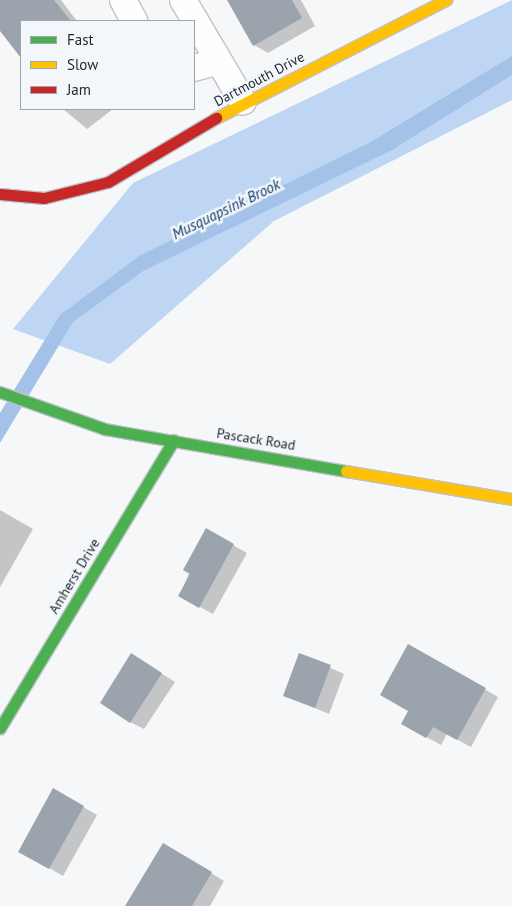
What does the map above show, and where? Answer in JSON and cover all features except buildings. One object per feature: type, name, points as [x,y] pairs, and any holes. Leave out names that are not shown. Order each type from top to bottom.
[{"type":"street","points":[[123,0],[133,20]]},
{"type":"street","points":[[182,0],[194,20]]},
{"type":"street","name":"Dartmouth Drive","points":[[0,194],[44,198],[108,182],[244,102],[446,0]]},
{"type":"street","points":[[195,21],[244,102]]},
{"type":"street","name":"Pascack Road","points":[[0,392],[105,429],[512,499]]},
{"type":"street","name":"Amherst Drive","points":[[0,728],[174,440]]},
{"type":"shaded area","points":[[512,0],[512,100],[274,221],[110,364],[13,329],[133,183]]},
{"type":"shaded area","points":[[512,56],[512,75],[392,150],[143,271],[73,322],[0,443],[0,413],[60,315],[139,256],[369,143]]},
{"type":"traffic: fast","points":[[0,392],[105,429],[346,471]]},
{"type":"traffic: fast","points":[[0,728],[174,440]]},
{"type":"traffic: slow","points":[[216,118],[446,0]]},
{"type":"traffic: slow","points":[[346,471],[512,499]]},
{"type":"traffic: jam","points":[[0,194],[44,198],[108,182],[216,118]]},
{"type":"water label","name":"Musquapsink Brook","points":[[226,209]]}]
